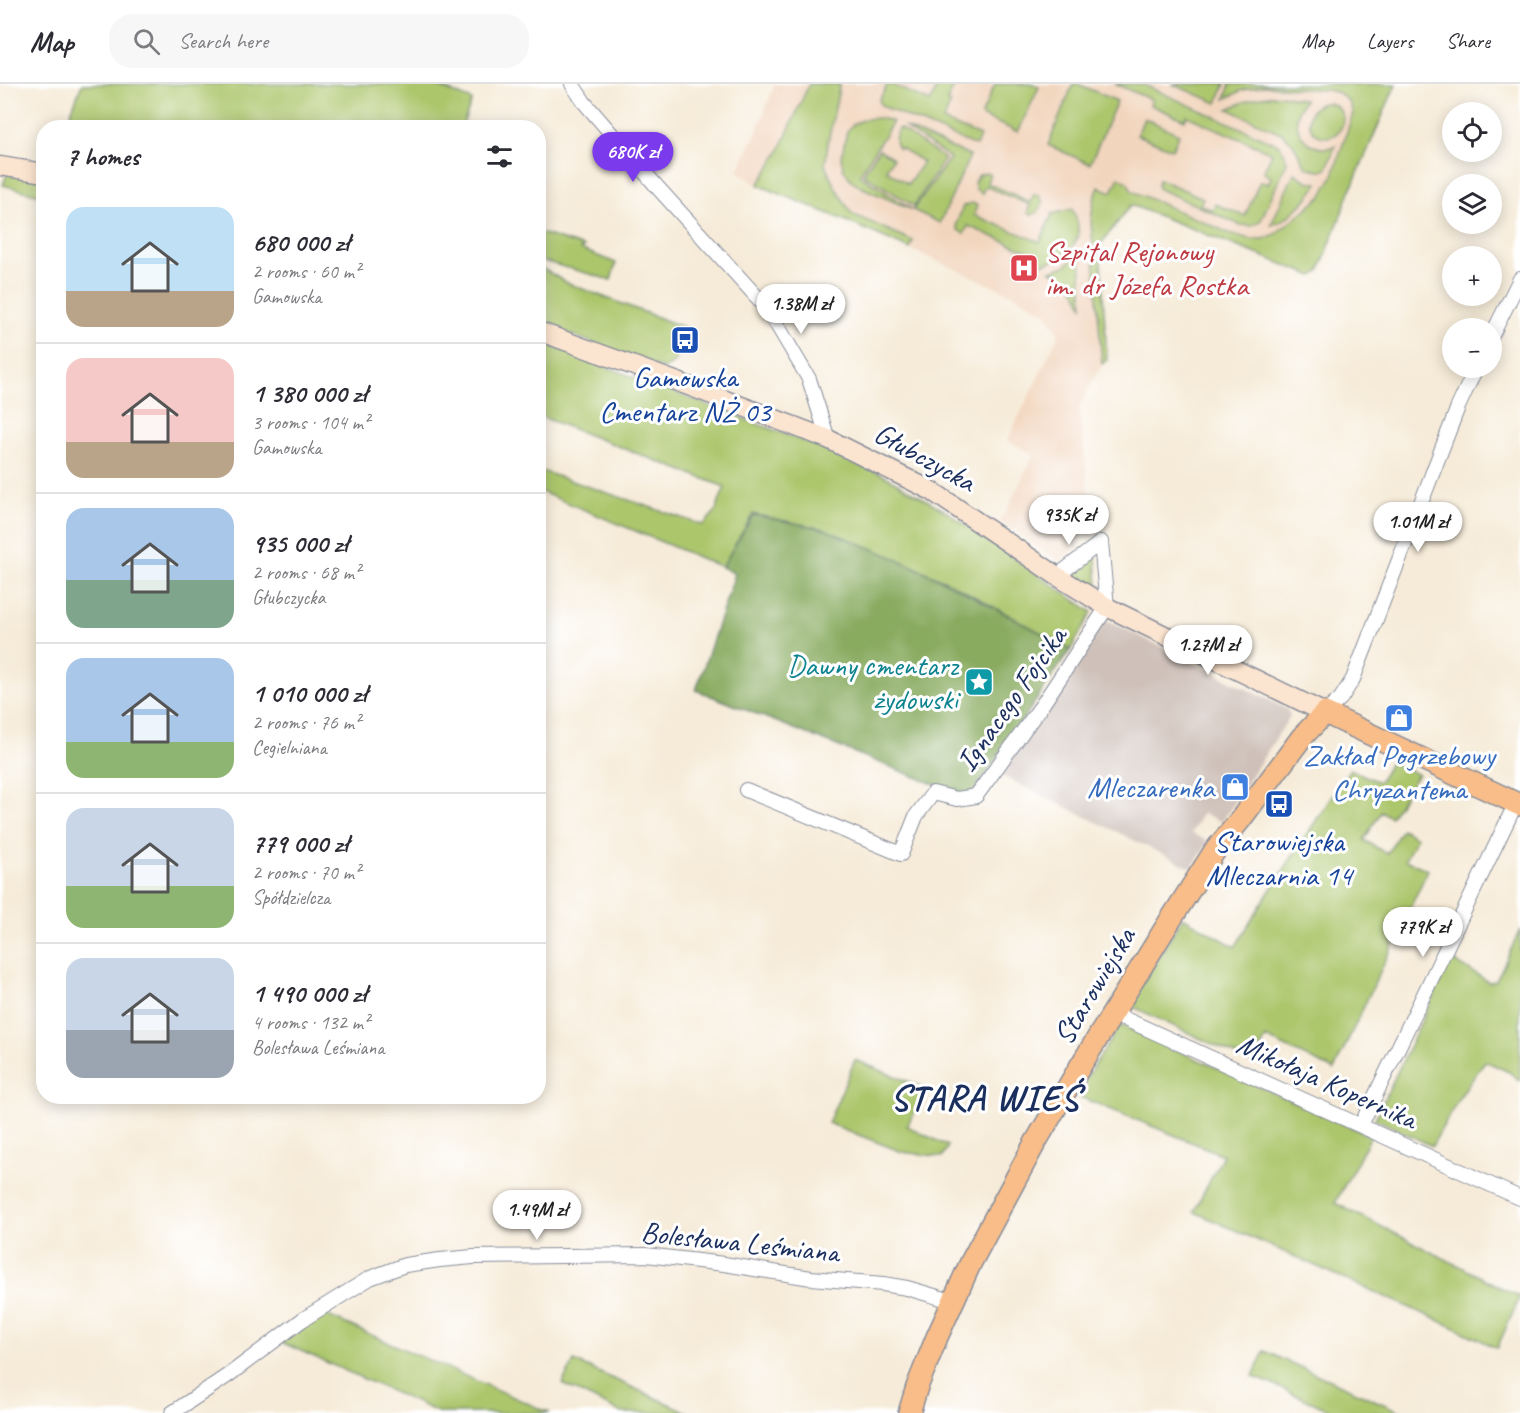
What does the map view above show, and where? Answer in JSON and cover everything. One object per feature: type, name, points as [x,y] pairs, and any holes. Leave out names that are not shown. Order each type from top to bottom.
[{"type":"main road","points":[[0,166],[36,172]]},
{"type":"main road","name":"Głubczycka","points":[[546,334],[828,439],[932,490],[1057,576],[1107,607],[1518,804]]},
{"type":"main road","name":"Starowiejska","points":[[909,1413],[945,1318],[981,1243],[1040,1134],[1112,1013],[1214,852],[1302,737],[1325,713]]},
{"type":"street","points":[[572,84],[584,102],[659,189],[767,308],[809,379],[828,439]]},
{"type":"street","points":[[1500,318],[1520,279]]},
{"type":"street","points":[[1325,713],[1341,698],[1353,679],[1458,407],[1471,378]]},
{"type":"street","points":[[1057,576],[1101,542],[1107,607]]},
{"type":"street","name":"Ignacego Fojcika","points":[[746,790],[901,854],[916,816],[933,793],[957,799],[976,796],[1042,705],[1107,607]]},
{"type":"street","points":[[1361,1125],[1518,804]]},
{"type":"street","name":"Mikołaja Kopernika","points":[[1112,1013],[1520,1198]]},
{"type":"street","name":"Bolesława Leśmiana","points":[[172,1413],[230,1374],[302,1320],[370,1278],[405,1265],[472,1257],[646,1255],[724,1264],[811,1278],[883,1284],[907,1288],[948,1300]]},
{"type":"shaded area","name":"Szpital Rejonowy im. dr Józefa Rostka","points":[[775,84],[1396,84],[1351,189],[1319,272],[1313,276],[1280,264],[1127,196],[1094,237],[1102,364],[1079,407],[1090,526],[1061,562],[999,521],[1007,510],[1034,454],[1007,441],[1059,334],[1047,313],[1014,295],[910,249],[913,241],[852,214],[754,183],[738,171],[755,136]]},
{"type":"shaded area","points":[[1105,619],[1287,709],[1290,716],[1222,822],[1203,813],[1191,833],[1209,842],[1191,868],[998,774]]},
{"type":"green space","points":[[82,84],[432,84],[472,100],[465,120],[68,120]]},
{"type":"green space","points":[[809,84],[840,84],[825,165],[835,187],[852,214],[913,241],[910,249],[758,185],[778,154]]},
{"type":"green space","points":[[888,84],[930,102],[936,89],[929,84],[955,84],[947,101],[951,103],[943,121],[980,136],[976,146],[880,104],[879,100]]},
{"type":"green space","points":[[995,84],[1033,84],[1039,87],[1018,132],[981,116]]},
{"type":"green space","points":[[1073,84],[1078,84],[1117,101],[1090,164],[1048,145]]},
{"type":"green space","points":[[1115,84],[1142,84],[1279,145],[1287,162],[1261,220],[1252,226],[1240,225],[1159,189],[1157,186],[1159,179],[1203,198],[1200,205],[1213,210],[1215,204],[1245,216],[1260,181],[1268,184],[1271,177],[1263,173],[1272,153],[1187,116],[1185,120],[1150,105],[1152,100]]},
{"type":"green space","points":[[1172,84],[1225,84],[1217,103]]},
{"type":"green space","points":[[1230,84],[1396,84],[1351,189],[1319,272],[1313,276],[1131,205],[1100,245],[1107,360],[1102,364],[1091,221],[1094,199],[1099,187],[1112,192],[1119,177],[1128,183],[1132,191],[1229,233],[1250,239],[1264,239],[1275,234],[1321,197],[1333,175],[1353,113],[1349,102],[1339,93],[1327,90],[1265,86],[1243,90],[1225,99]]},
{"type":"green space","points":[[1282,95],[1305,100],[1297,119],[1298,129],[1305,140],[1322,148],[1335,146],[1327,168],[1318,171],[1306,167],[1293,144],[1283,134],[1228,109],[1254,99]]},
{"type":"green space","points":[[1326,103],[1338,108],[1343,120],[1338,132],[1326,137],[1314,132],[1309,120],[1314,108]]},
{"type":"green space","points":[[881,118],[893,122],[859,175],[913,210],[863,188],[851,180],[844,170],[841,159],[847,131],[853,124],[865,119]]},
{"type":"green space","points":[[1144,118],[1179,134],[1172,149],[1137,135]]},
{"type":"green space","points":[[904,127],[970,156],[940,223],[913,210],[950,158]]},
{"type":"green space","points":[[899,128],[945,159],[914,206],[863,174],[879,149],[893,158],[886,170],[908,184],[923,162],[897,147],[895,139]]},
{"type":"green space","points":[[1294,173],[1307,181],[1318,183],[1304,202],[1291,214],[1271,225]]},
{"type":"green space","points":[[7,174],[36,178],[36,194],[3,185]]},
{"type":"green space","points":[[990,174],[987,183],[1030,202],[1034,194],[1039,195],[1043,203],[1038,212],[1032,215],[1027,213],[1030,205],[985,186],[982,194],[976,189],[974,182],[979,175]]},
{"type":"green space","points":[[972,203],[977,205],[974,215],[1040,242],[1052,214],[1072,209],[1078,225],[1078,233],[1073,246],[1062,256],[1042,264],[1030,263],[1034,254],[968,226],[964,234],[958,230],[956,225],[963,206]]},
{"type":"green space","points":[[546,235],[584,247],[580,249],[616,263],[611,280],[546,262]]},
{"type":"green space","points":[[1080,252],[1083,307],[1072,285],[1051,271],[1065,266]]},
{"type":"green space","points":[[546,271],[567,283],[686,328],[675,362],[664,369],[546,326]]},
{"type":"green space","points":[[546,344],[848,458],[887,477],[947,512],[1092,612],[1071,649],[948,582],[890,556],[824,529],[753,514],[722,567],[546,494],[546,472],[703,525],[715,512],[725,487],[546,419]]},
{"type":"green space","points":[[753,515],[824,529],[890,556],[948,583],[1071,649],[973,793],[961,794],[946,789],[696,690],[735,574],[722,567]]},
{"type":"green space","points":[[1094,556],[1098,588],[1094,591],[1073,578],[1072,573],[1079,570]]},
{"type":"green space","points":[[1391,762],[1418,774],[1391,817],[1381,812],[1364,840],[1387,854],[1402,829],[1417,837],[1405,860],[1428,870],[1334,1070],[1266,1038],[1252,1063],[1129,1005],[1183,917],[1235,947],[1350,769],[1379,782]]},
{"type":"green space","points":[[1520,930],[1520,1081],[1509,1072],[1485,1061],[1459,1098],[1432,1146],[1375,1119],[1451,959],[1489,982],[1496,981]]},
{"type":"green space","points":[[1120,1025],[1371,1136],[1335,1203],[1520,1297],[1497,1348],[1194,1212],[1223,1155],[1075,1095]]},
{"type":"green space","points":[[855,1060],[927,1089],[907,1126],[948,1146],[942,1157],[902,1152],[828,1123]]},
{"type":"green space","points":[[321,1313],[550,1413],[440,1413],[281,1342]]},
{"type":"green space","points":[[1264,1351],[1403,1413],[1336,1413],[1253,1376]]},
{"type":"green space","points":[[574,1361],[689,1413],[622,1413],[562,1384]]},
{"type":"place","name":"Szpital Rejonowy im. dr Józefa Rostka","points":[[1024,268]]},
{"type":"place","name":"Gamowska Cmentarz NŻ 03","points":[[685,340]]},
{"type":"place","name":"Dawny cmentarz żydowski","points":[[979,682]]},
{"type":"place","name":"Zakład Pogrzebowy Chryzantema","points":[[1399,718]]},
{"type":"place","name":"Mleczarenka","points":[[1235,787]]},
{"type":"place","name":"Starowiejska Mleczarnia 14","points":[[1279,804]]},
{"type":"district","name":"STARA WIEŚ","points":[[985,1097]]}]
